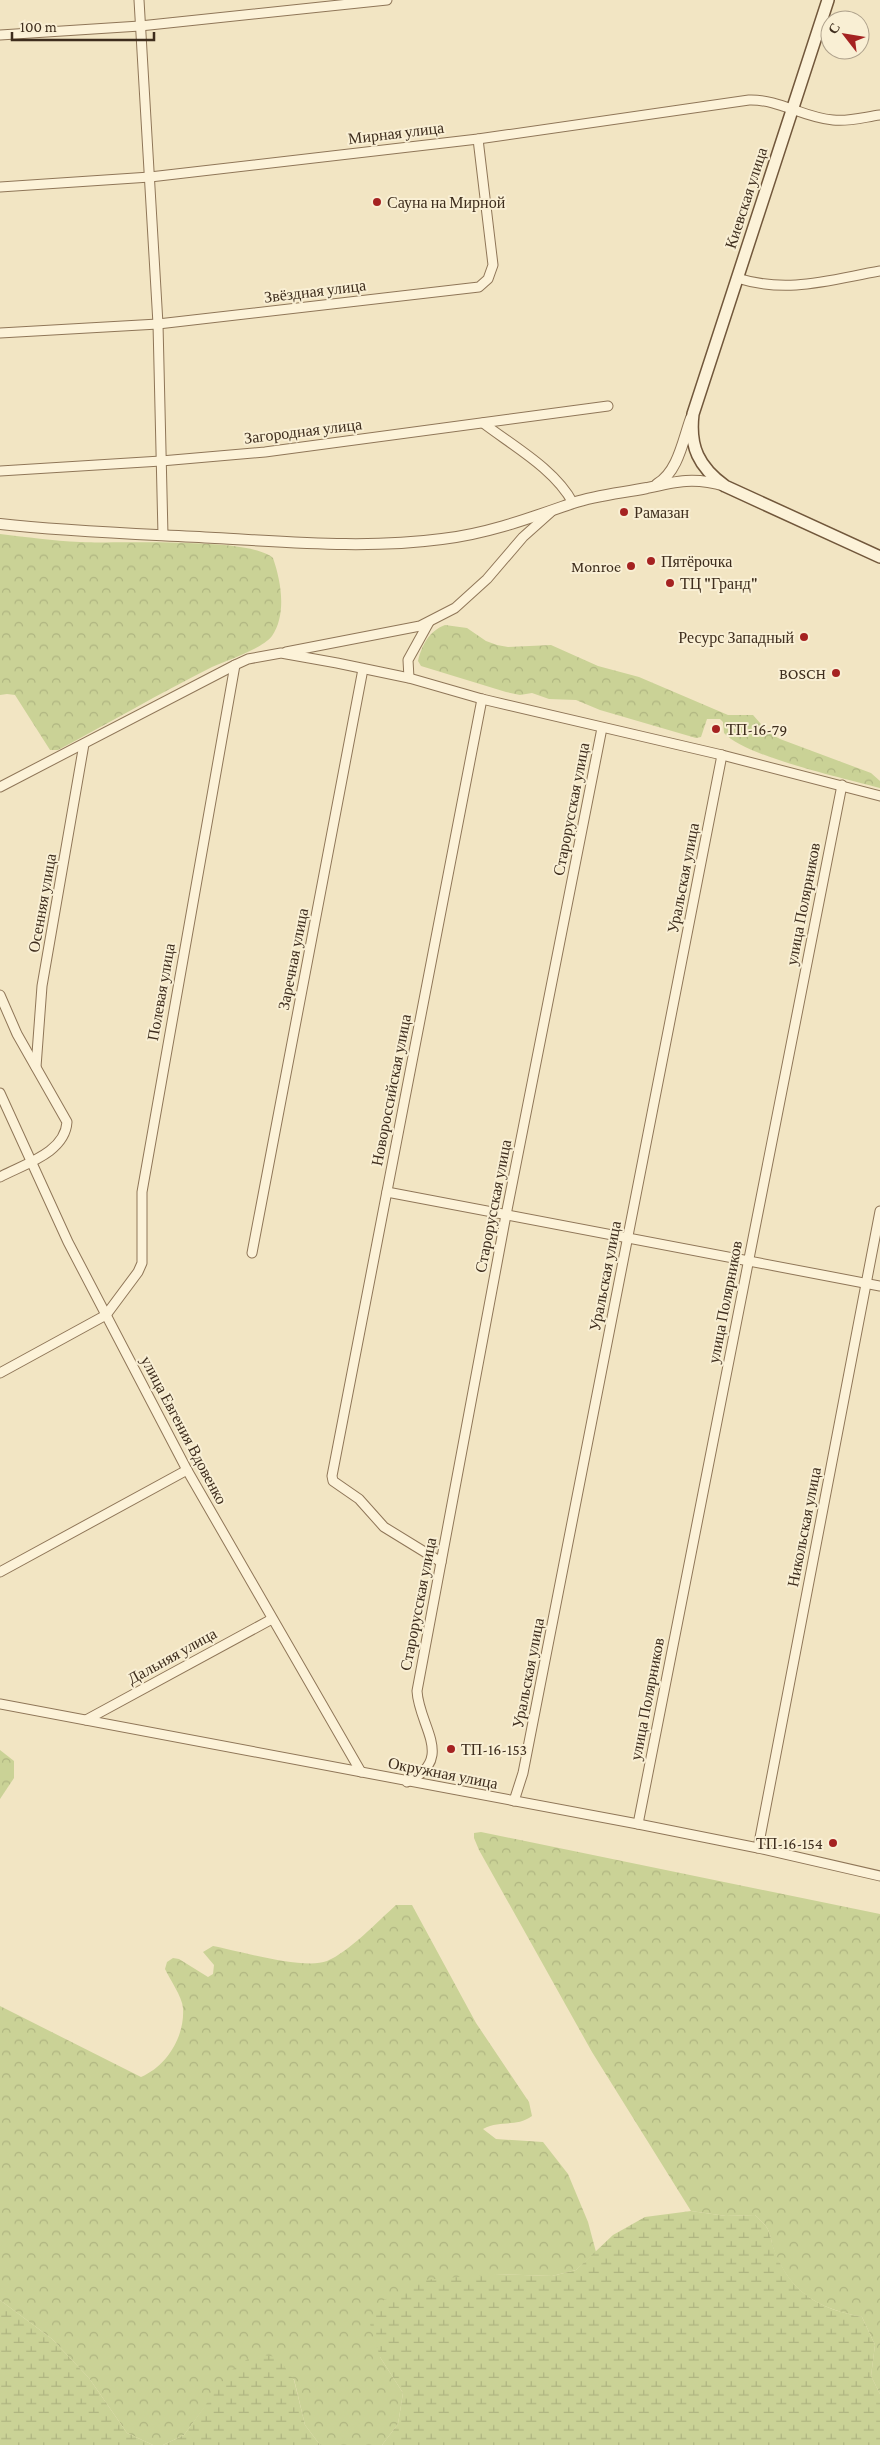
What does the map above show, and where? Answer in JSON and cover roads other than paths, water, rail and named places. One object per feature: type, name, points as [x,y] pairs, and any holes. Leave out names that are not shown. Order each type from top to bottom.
[{"type":"main road","name":"Киевская улица","points":[[828,0],[694,410],[692,435],[698,458],[712,477],[725,486],[880,558]]},
{"type":"street","points":[[139,0],[158,324],[163,535]]},
{"type":"street","points":[[0,35],[140,26],[387,0]]},
{"type":"street","name":"Мирная улица","points":[[0,187],[150,177],[478,139],[749,100],[772,102],[834,120],[880,115]]},
{"type":"street","name":"Звёздная улица","points":[[0,333],[158,324],[479,287],[488,279],[493,266],[478,139]]},
{"type":"street","points":[[737,278],[752,283],[792,287],[880,271]]},
{"type":"street","name":"Загородная улица","points":[[0,471],[162,461],[292,448],[608,406]]},
{"type":"street","points":[[652,486],[667,477],[672,469],[694,410]]},
{"type":"street","points":[[483,423],[550,475],[567,492],[573,503]]},
{"type":"street","points":[[0,524],[80,533],[353,544],[401,543],[442,539],[489,531],[551,512],[573,503],[652,486],[690,480],[704,480],[725,486]]},
{"type":"street","points":[[0,787],[235,664],[256,657],[355,640],[429,622],[455,608],[487,579],[523,537],[551,512]]},
{"type":"street","points":[[409,678],[408,660],[413,647],[429,622]]},
{"type":"street","points":[[281,653],[409,678],[482,699],[722,755],[880,796]]},
{"type":"street","name":"Полевая улица","points":[[106,1315],[138,1272],[142,1263],[142,1192],[235,664]]},
{"type":"street","name":"Заречная улица","points":[[252,1253],[364,669]]},
{"type":"street","name":"Новороссийская улица","points":[[441,1562],[384,1527],[359,1499],[333,1481],[332,1476],[482,699]]},
{"type":"street","name":"Старорусская улица","points":[[407,1782],[419,1777],[427,1769],[433,1751],[427,1726],[418,1703],[417,1691],[506,1216],[602,728]]},
{"type":"street","name":"Осенняя улица","points":[[36,1067],[42,986],[84,744]]},
{"type":"street","name":"Уральская улица","points":[[514,1801],[523,1773],[722,755]]},
{"type":"street","name":"улица Полярников","points":[[638,1824],[842,785]]},
{"type":"street","points":[[0,995],[36,1067],[67,1122],[67,1131],[57,1147],[0,1177]]},
{"type":"street","name":"улица Евгения Вдовенко","points":[[0,1093],[68,1242],[187,1470],[362,1772]]},
{"type":"street","points":[[386,1192],[880,1286]]},
{"type":"street","name":"Никольская улица","points":[[758,1848],[880,1211]]},
{"type":"street","points":[[0,1373],[106,1315]]},
{"type":"street","points":[[0,1572],[187,1470]]},
{"type":"street","name":"Дальняя улица","points":[[86,1720],[272,1619]]},
{"type":"street","name":"Окружная улица","points":[[0,1704],[638,1824],[758,1848],[880,1876]]},
{"type":"place","name":"Сауна на Мирной","points":[[377,202]]},
{"type":"place","name":"Рамазан","points":[[624,512]]},
{"type":"place","name":"Пятёрочка","points":[[651,561]]},
{"type":"place","name":"Monroe","points":[[631,566]]},
{"type":"place","name":"ТЦ \"Гранд\"","points":[[670,583]]},
{"type":"place","name":"Ресурс Западный","points":[[804,637]]},
{"type":"place","name":"BOSCH","points":[[836,673]]},
{"type":"place","name":"ТП-16-79","points":[[716,729]]},
{"type":"place","name":"ТП-16-153","points":[[451,1749]]},
{"type":"place","name":"ТП-16-154","points":[[833,1843]]}]
